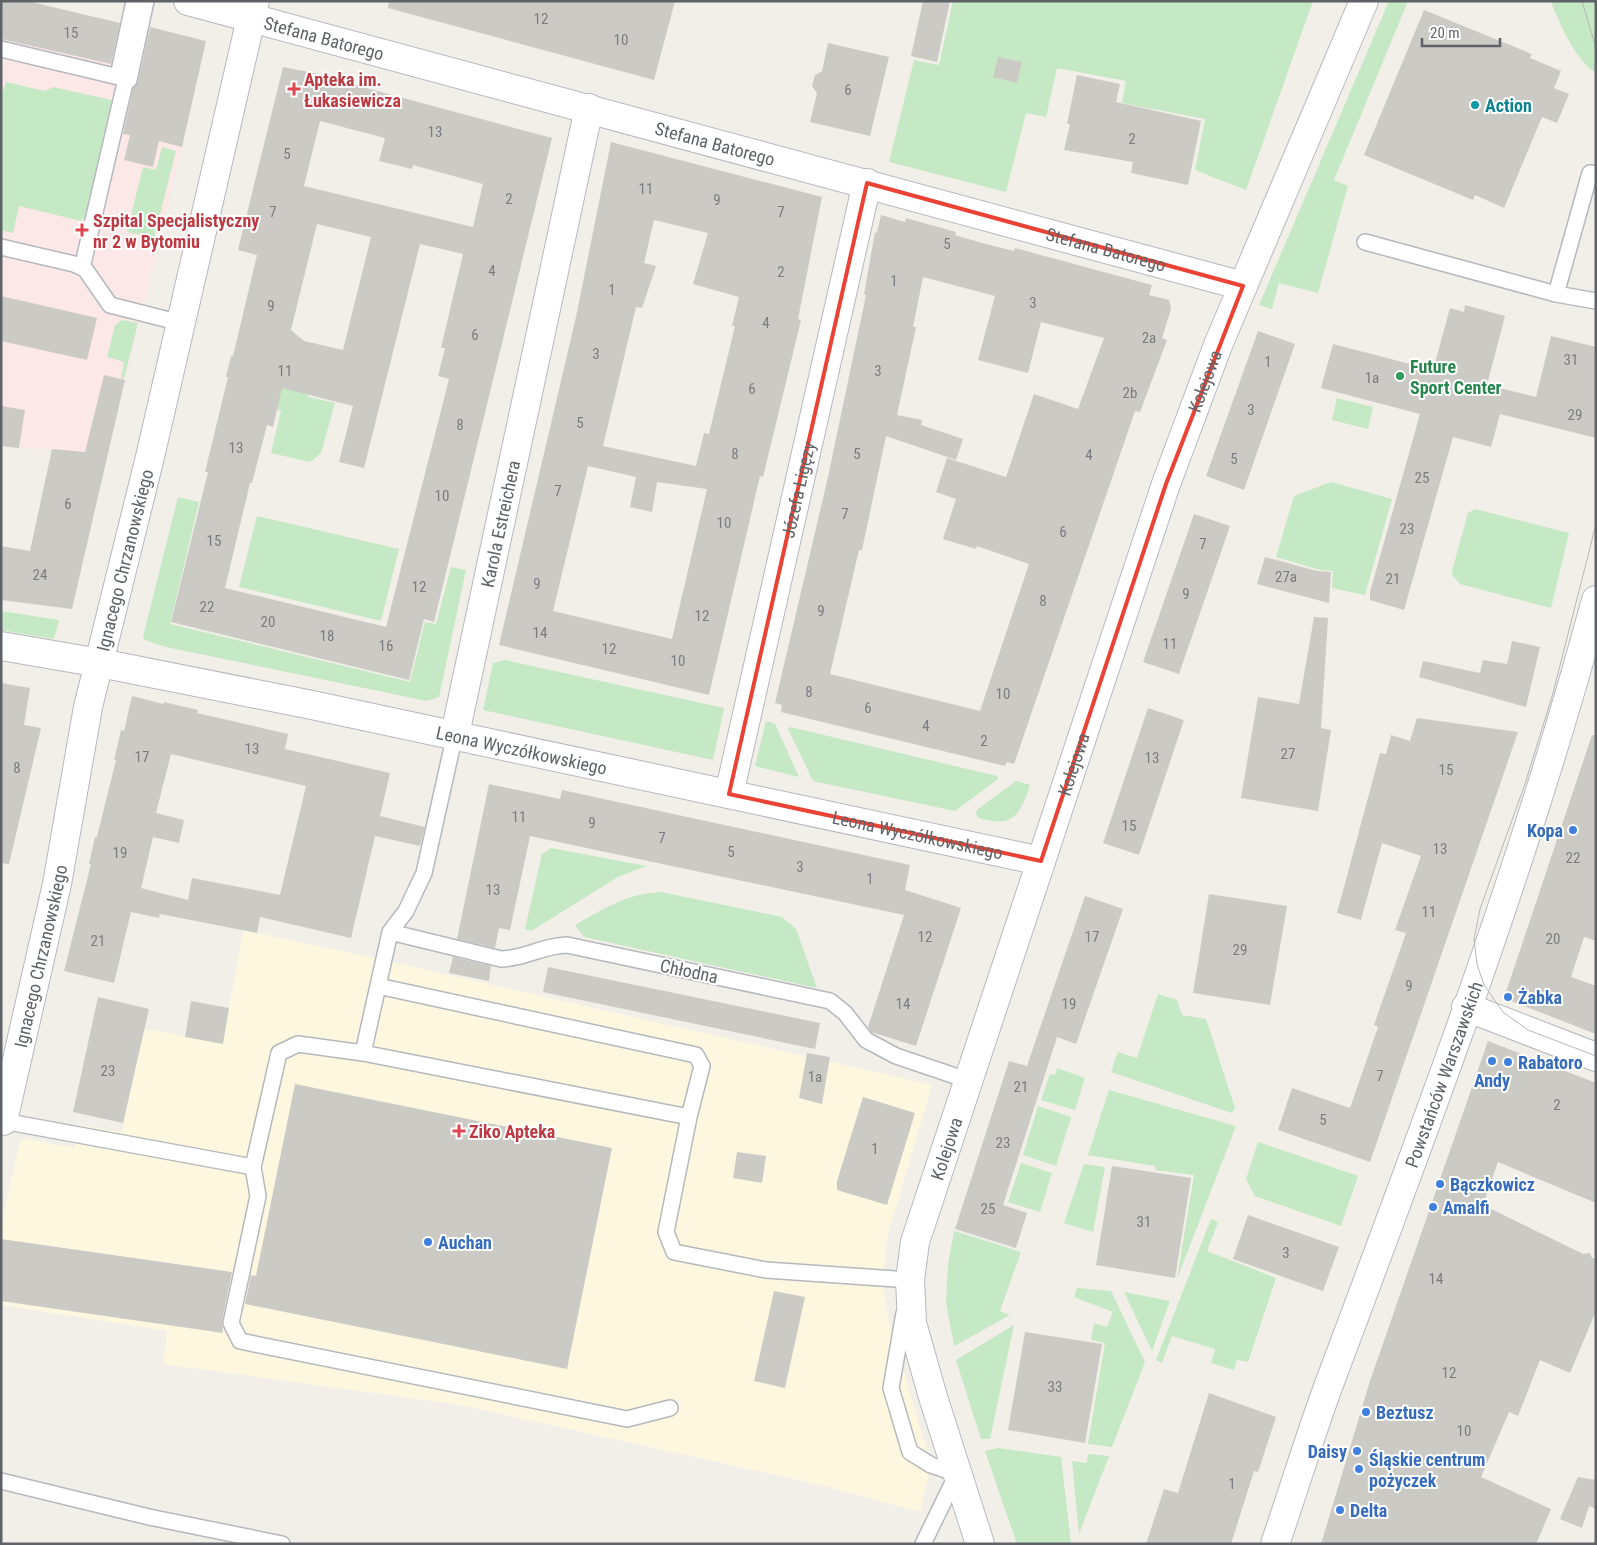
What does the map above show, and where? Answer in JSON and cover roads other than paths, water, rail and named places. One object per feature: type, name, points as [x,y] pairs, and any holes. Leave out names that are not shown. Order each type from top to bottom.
[{"type":"street","name":"Stefana Batorego","points":[[188,1],[254,9],[589,108],[1243,286]]},
{"type":"street","name":"Kolejowa","points":[[980,1544],[917,1347],[910,1302],[910,1280],[920,1222],[1166,484],[1243,286],[1364,1]]},
{"type":"street","name":"Ignacego Chrzanowskiego","points":[[2,1121],[5,1089],[57,884],[88,707],[182,323],[254,9]]},
{"type":"street","name":"Karola Estreichera","points":[[454,734],[589,108]]},
{"type":"street","name":"Józefa Ligęzy","points":[[728,794],[867,183]]},
{"type":"street","name":"Powstańców Warszawskich","points":[[1275,1544],[1325,1396],[1413,1161],[1551,758],[1596,600]]},
{"type":"street","name":"Leona Wyczółkowskiego","points":[[1,646],[100,663],[454,734],[1041,861]]},
{"type":"street","points":[[1466,1007],[1596,1057]]},
{"type":"lane","points":[[82,268],[121,80],[134,1]]},
{"type":"lane","points":[[1,49],[121,80],[129,80],[146,1]]},
{"type":"lane","points":[[1556,294],[1590,173],[1596,174]]},
{"type":"lane","points":[[1365,242],[1556,294],[1596,301]]},
{"type":"lane","points":[[1,247],[82,268],[86,270],[110,305],[182,323]]},
{"type":"lane","name":"Karola Estreichera","points":[[390,932],[406,911],[424,873],[454,734]]},
{"type":"lane","points":[[363,1053],[390,932]]},
{"type":"lane","name":"Chłodna","points":[[390,932],[501,958],[519,958],[548,945],[567,945],[830,1001],[845,1013],[866,1040],[896,1056],[967,1080]]},
{"type":"lane","points":[[378,986],[696,1054],[702,1066],[689,1118],[666,1232],[674,1252],[766,1270],[910,1280],[890,1388],[910,1452],[931,1465],[957,1474],[923,1544]]},
{"type":"lane","points":[[670,1408],[627,1419],[240,1341],[231,1323],[258,1196],[253,1167],[279,1053],[298,1044],[363,1053],[689,1118]]},
{"type":"lane","points":[[2,1121],[253,1167]]},
{"type":"lane","points":[[1,1481],[149,1517],[282,1544]]},
{"type":"tram line","points":[[1582,1],[1596,48]]},
{"type":"tram line","points":[[1594,1],[1596,7]]},
{"type":"tram line","points":[[1596,524],[1553,693],[1525,784],[1480,909],[1474,939],[1477,964],[1484,985],[1503,1012],[1528,1030],[1596,1056]]},
{"type":"place","name":"Apteka im. Łukasiewicza","points":[[294,89]]},
{"type":"place","name":"Action","points":[[1475,105]]},
{"type":"place","name":"Szpital Specjalistyczny nr 2 w Bytomiu","points":[[82,230]]},
{"type":"place","name":"Future Sport Center","points":[[1400,376]]},
{"type":"place","name":"Kopa","points":[[1573,830]]},
{"type":"place","name":"Żabka","points":[[1508,997]]},
{"type":"place","name":"Andy","points":[[1492,1061]]},
{"type":"place","name":"Rabatoro","points":[[1508,1062]]},
{"type":"place","name":"Ziko Apteka","points":[[459,1131]]},
{"type":"place","name":"Bączkowicz","points":[[1440,1184]]},
{"type":"place","name":"Amalfi","points":[[1433,1207]]},
{"type":"place","name":"Auchan","points":[[428,1242]]},
{"type":"place","name":"Beztusz","points":[[1366,1412]]},
{"type":"place","name":"Daisy","points":[[1357,1451]]},
{"type":"place","name":"Śląskie centrum pożyczek","points":[[1359,1469]]},
{"type":"place","name":"Delta","points":[[1340,1510]]}]
